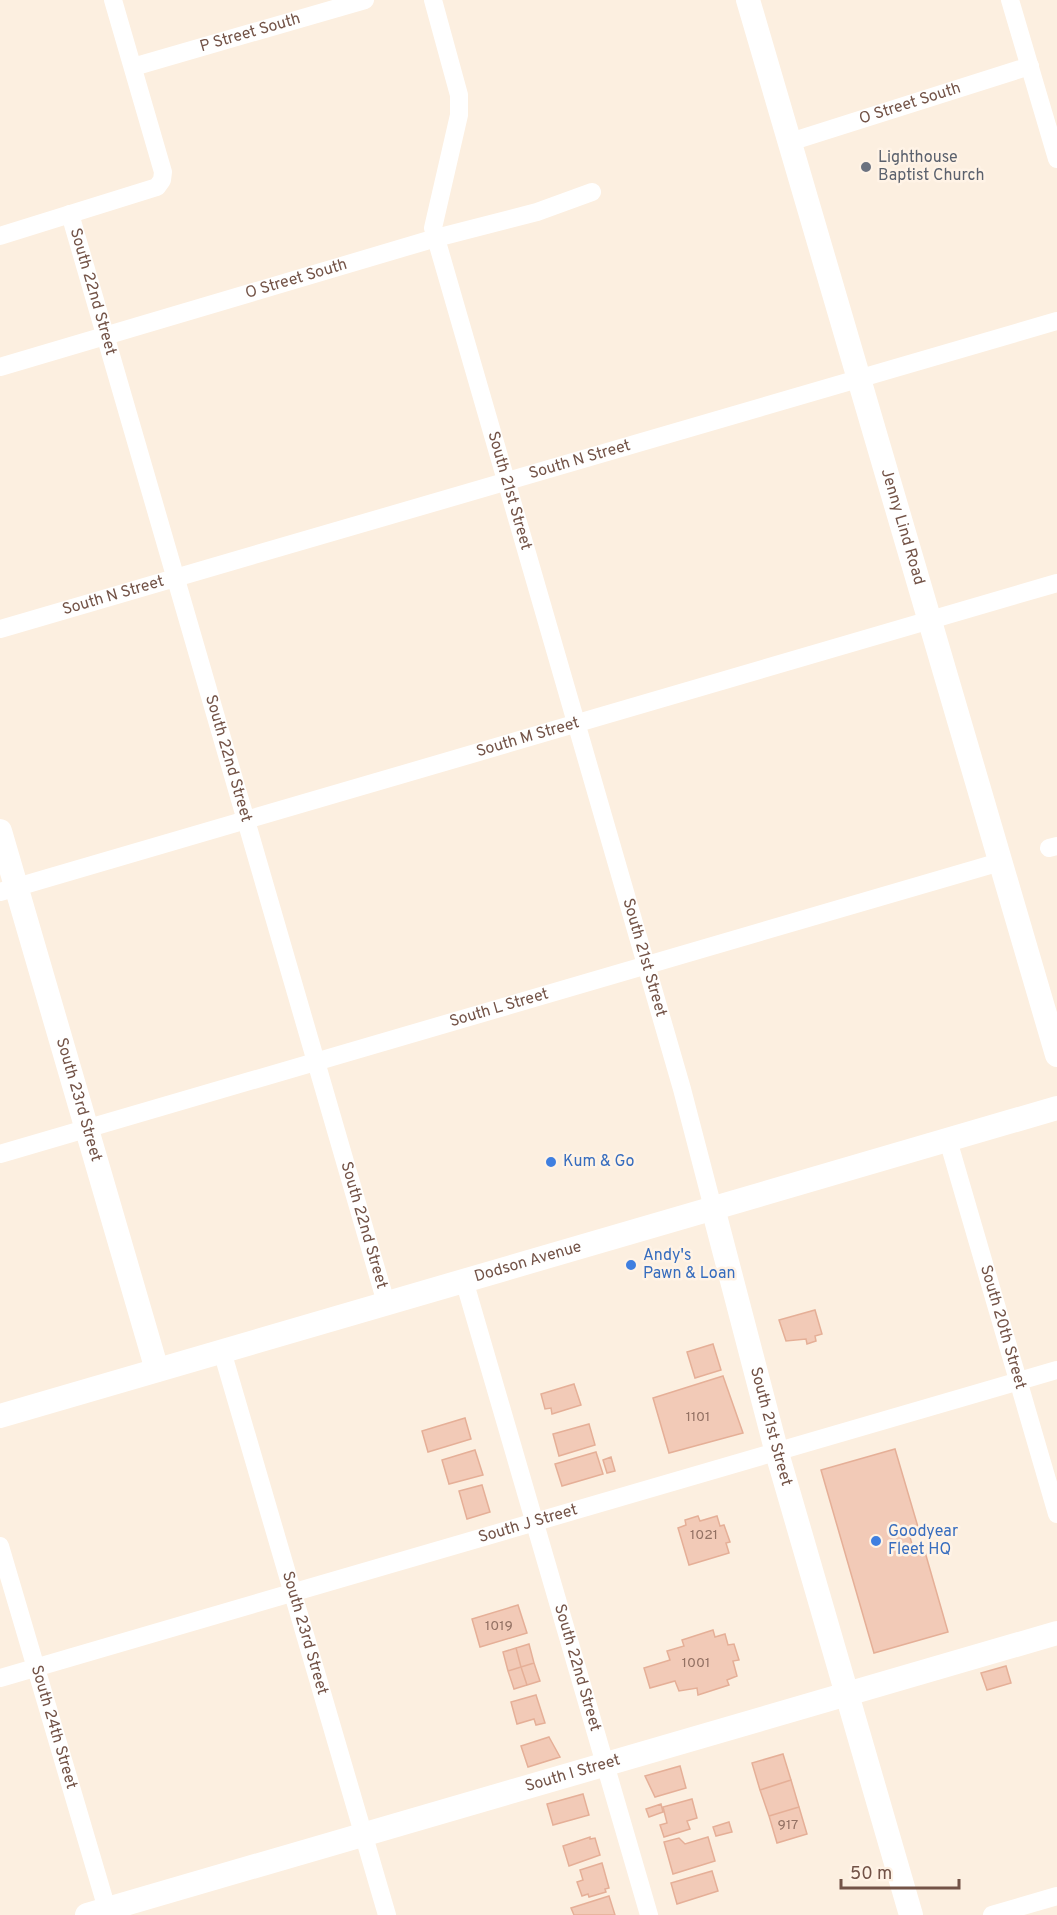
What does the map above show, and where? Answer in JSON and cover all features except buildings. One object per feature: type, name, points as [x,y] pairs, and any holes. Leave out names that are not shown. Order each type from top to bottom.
[{"type":"street","points":[[0,236],[157,187],[162,180],[163,172],[113,0]]},
{"type":"street","name":"P Street South","points":[[133,68],[365,0]]},
{"type":"street","name":"South 21st Street","points":[[433,0],[451,60],[459,105],[433,228],[682,1089],[777,1452],[911,1915]]},
{"type":"street","name":"Jenny Lind Road","points":[[748,0],[1057,1055]]},
{"type":"street","points":[[1010,0],[1057,159]]},
{"type":"street","name":"O Street South","points":[[790,142],[1030,66]]},
{"type":"street","name":"O Street South","points":[[0,367],[436,238],[537,212],[591,192]]},
{"type":"street","name":"South 22nd Street","points":[[70,214],[386,1303]]},
{"type":"street","name":"South N Street","points":[[0,629],[1057,321]]},
{"type":"street","name":"South M Street","points":[[8,890],[1057,584]]},
{"type":"street","name":"South 23rd Street","points":[[0,831],[8,890],[87,1130],[157,1370]]},
{"type":"street","name":"South L Street","points":[[0,1154],[1000,862]]},
{"type":"street","name":"Dodson Avenue","points":[[0,1416],[1057,1108]]},
{"type":"street","name":"South 20th Street","points":[[948,1140],[1057,1514]]},
{"type":"street","name":"South 22nd Street","points":[[464,1280],[649,1915]]},
{"type":"street","name":"South 23rd Street","points":[[222,1351],[387,1915]]},
{"type":"street","name":"South J Street","points":[[0,1678],[1057,1370]]},
{"type":"street","name":"South 24th Street","points":[[0,1546],[36,1668],[97,1912]]},
{"type":"street","name":"South I Street","points":[[97,1912],[1057,1633]]},
{"type":"street","points":[[992,1915],[1057,1896]]},
{"type":"place","name":"Lighthouse Baptist Church","points":[[866,167]]},
{"type":"place","name":"Kum & Go","points":[[551,1162]]},
{"type":"place","name":"Andy's Pawn & Loan","points":[[631,1265]]},
{"type":"place","name":"Goodyear Fleet HQ","points":[[876,1541]]}]
